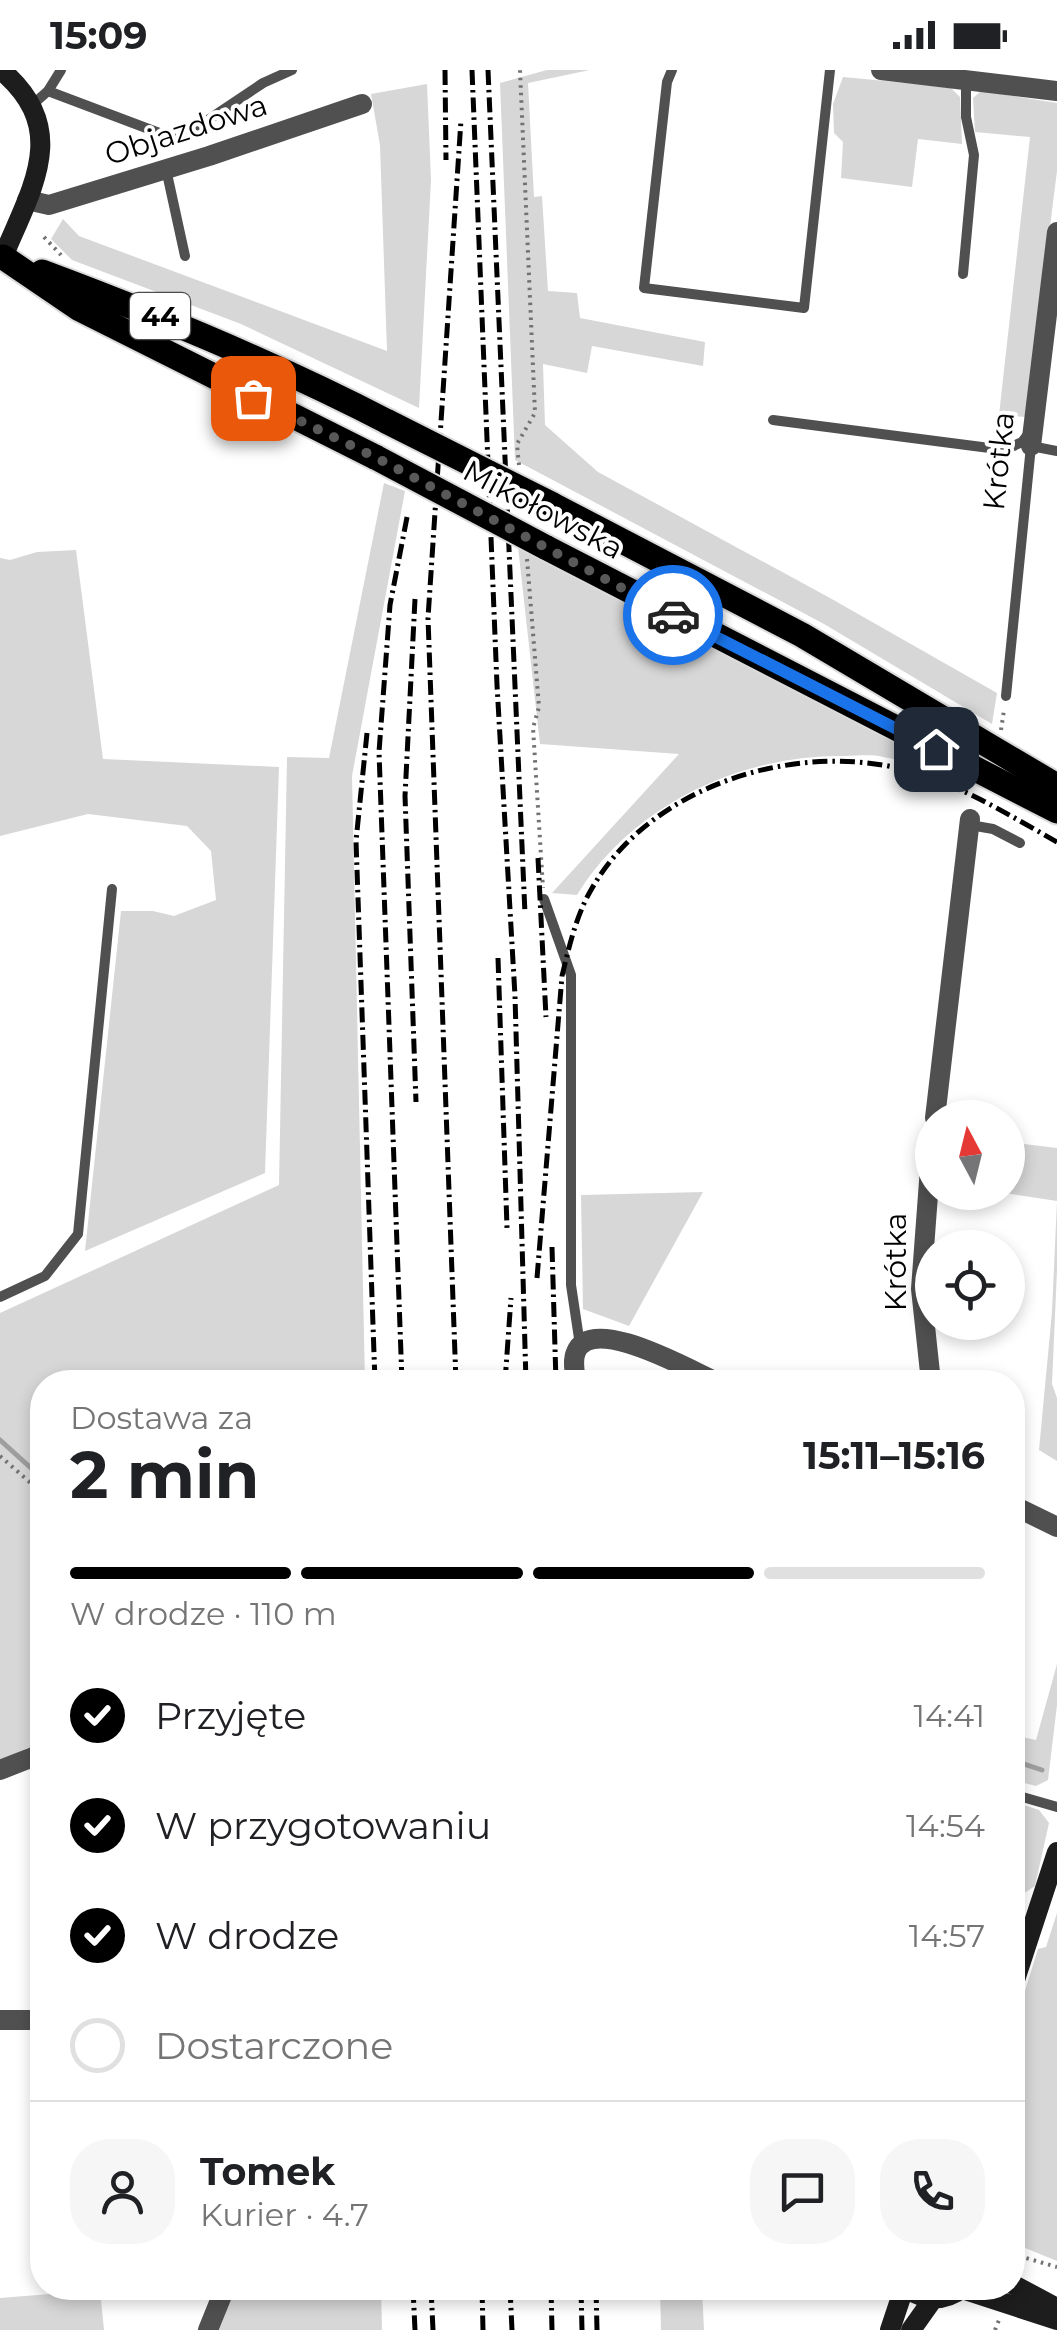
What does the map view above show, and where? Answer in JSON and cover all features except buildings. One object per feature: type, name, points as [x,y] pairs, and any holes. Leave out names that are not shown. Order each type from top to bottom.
[{"type":"main road","name":"Mikołowska","points":[[1,259],[169,319],[313,383],[802,635],[1057,786]]},
{"type":"main road","name":"Mikołowska","points":[[1,259],[78,308],[377,458],[1057,812]]},
{"type":"street","points":[[1,70],[26,93],[40,98],[41,134],[38,161],[26,200],[1,259]]},
{"type":"street","points":[[881,70],[1057,91]]},
{"type":"street","name":"Objazdowa","points":[[26,200],[48,204],[362,104]]},
{"type":"street","name":"Krótka","points":[[1031,437],[1057,232]]},
{"type":"street","points":[[937,1100],[969,822]]},
{"type":"street","name":"Krótka","points":[[927,1210],[921,1289],[930,1370]]},
{"type":"street","points":[[575,1370],[580,1345],[592,1337],[612,1338],[688,1370]]},
{"type":"street","points":[[1025,1511],[1057,1527]]},
{"type":"street","points":[[0,1770],[30,1758]]},
{"type":"street","points":[[1025,1949],[1057,1852]]},
{"type":"street","points":[[0,2020],[30,2020]]},
{"type":"street","points":[[1025,2291],[1057,2308]]},
{"type":"street","points":[[208,2330],[220,2300]]},
{"type":"street","points":[[890,2330],[901,2300]]},
{"type":"street","points":[[911,2330],[932,2300]]},
{"type":"street","points":[[998,2300],[1057,2320]]},
{"type":"lane","points":[[60,70],[40,98],[178,140]]},
{"type":"lane","points":[[185,256],[174,167],[178,140],[262,82],[292,70]]},
{"type":"lane","points":[[672,70],[667,82],[644,288],[804,308],[830,70]]},
{"type":"lane","points":[[963,274],[974,155],[966,117],[966,80]]},
{"type":"lane","points":[[773,420],[1004,450],[1031,437],[1057,451]]},
{"type":"lane","name":"Krótka","points":[[1006,696],[1031,437]]},
{"type":"lane","points":[[969,822],[1020,843]]},
{"type":"lane","points":[[0,1297],[44,1276],[78,1234],[112,890]]},
{"type":"lane","points":[[544,899],[571,975],[571,1285],[580,1345]]},
{"type":"lane","points":[[1025,1797],[1057,1806]]},
{"type":"path","points":[[1001,735],[1006,696]]},
{"type":"path","points":[[0,1456],[30,1483]]},
{"type":"path","points":[[1025,2258],[1057,2267]]},
{"type":"path","points":[[995,2330],[999,2320]]},
{"type":"shaded area","points":[[547,70],[590,70],[528,83],[534,197],[542,196],[548,291],[577,293],[580,318],[705,342],[703,366],[592,346],[587,373],[543,364],[545,425],[598,472],[997,693],[992,724],[824,624],[515,460],[500,83]]},
{"type":"shaded area","points":[[843,77],[950,87],[960,97],[962,144],[918,139],[912,187],[841,178],[843,142],[834,133],[833,104]]},
{"type":"shaded area","points":[[427,84],[431,180],[419,408],[241,324],[72,260],[51,239],[63,219],[79,236],[387,351],[380,145],[371,94]]},
{"type":"shaded area","points":[[981,91],[1057,103],[1057,171],[1026,417],[999,415],[1030,137],[975,132],[973,98]]},
{"type":"shaded area","points":[[384,483],[405,491],[352,776],[365,1370],[30,1370],[30,1748],[0,1761],[0,1313],[279,1185],[287,757],[329,758]]},
{"type":"shaded area","points":[[518,547],[947,768],[943,774],[878,756],[845,756],[767,764],[729,775],[659,811],[628,835],[600,863],[577,895],[552,893],[679,754],[540,744]]},
{"type":"shaded area","points":[[76,550],[103,759],[279,767],[265,1173],[85,1251],[121,911],[153,911],[174,916],[216,900],[211,851],[187,826],[88,814],[0,836],[0,558],[10,560],[37,552]]},
{"type":"shaded area","points":[[1025,1144],[1057,1148],[1057,1201],[1025,1196]]},
{"type":"shaded area","points":[[703,1192],[629,1326],[583,1309],[581,1195]]},
{"type":"shaded area","points":[[1057,1201],[1052,1384],[1057,1398],[1057,1461],[1039,1450],[1052,1312]]},
{"type":"shaded area","points":[[1057,1664],[1057,1705],[1048,1780],[1036,1786],[1025,1783],[1025,1738],[1036,1740]]},
{"type":"shaded area","points":[[1025,1805],[1039,1810],[1049,1823],[1035,1886],[1026,1892]]},
{"type":"shaded area","points":[[1057,1913],[1057,2261],[1025,2248],[1025,1991],[1038,1949],[1046,1947]]},
{"type":"shaded area","points":[[0,2298],[101,2300],[104,2330],[0,2330]]},
{"type":"shaded area","points":[[230,2300],[381,2300],[382,2330],[219,2330]]},
{"type":"shaded area","points":[[660,2300],[703,2300],[704,2330],[661,2330]]},
{"type":"waterway","points":[[0,1440],[30,1467]]},
{"type":"waterway","points":[[1025,1764],[1042,1770]]},
{"type":"railway","points":[[445,70],[446,160]]},
{"type":"railway","points":[[472,70],[497,685],[515,996],[526,1370]]},
{"type":"railway","points":[[488,70],[525,914]]},
{"type":"railway","points":[[456,1370],[428,618],[461,120]]},
{"type":"railway","points":[[402,1370],[379,752],[390,605],[408,512]]},
{"type":"railway","points":[[415,599],[405,796],[416,1102]]},
{"type":"railway","points":[[367,733],[356,841],[375,1370]]},
{"type":"railway","points":[[537,1278],[562,976],[577,921],[591,890],[616,854],[648,824],[684,800],[725,781],[812,762],[856,762],[898,768],[940,781],[1057,842]]},
{"type":"railway","points":[[538,858],[546,1017]]},
{"type":"railway","points":[[498,958],[507,1228]]},
{"type":"railway","points":[[552,1247],[556,1370]]},
{"type":"railway","points":[[506,1370],[511,1298]]},
{"type":"railway","points":[[414,2300],[415,2330]]},
{"type":"railway","points":[[432,2300],[433,2330]]},
{"type":"railway","points":[[482,2300],[483,2330]]},
{"type":"railway","points":[[511,2300],[512,2330]]},
{"type":"railway","points":[[551,2300],[552,2330]]},
{"type":"railway","points":[[581,2300],[582,2330]]},
{"type":"railway","points":[[596,2300],[597,2330]]},
{"type":"way so far","points":[[253,398],[377,458],[673,615]]},
{"type":"route","points":[[673,615],[936,749]]}]
